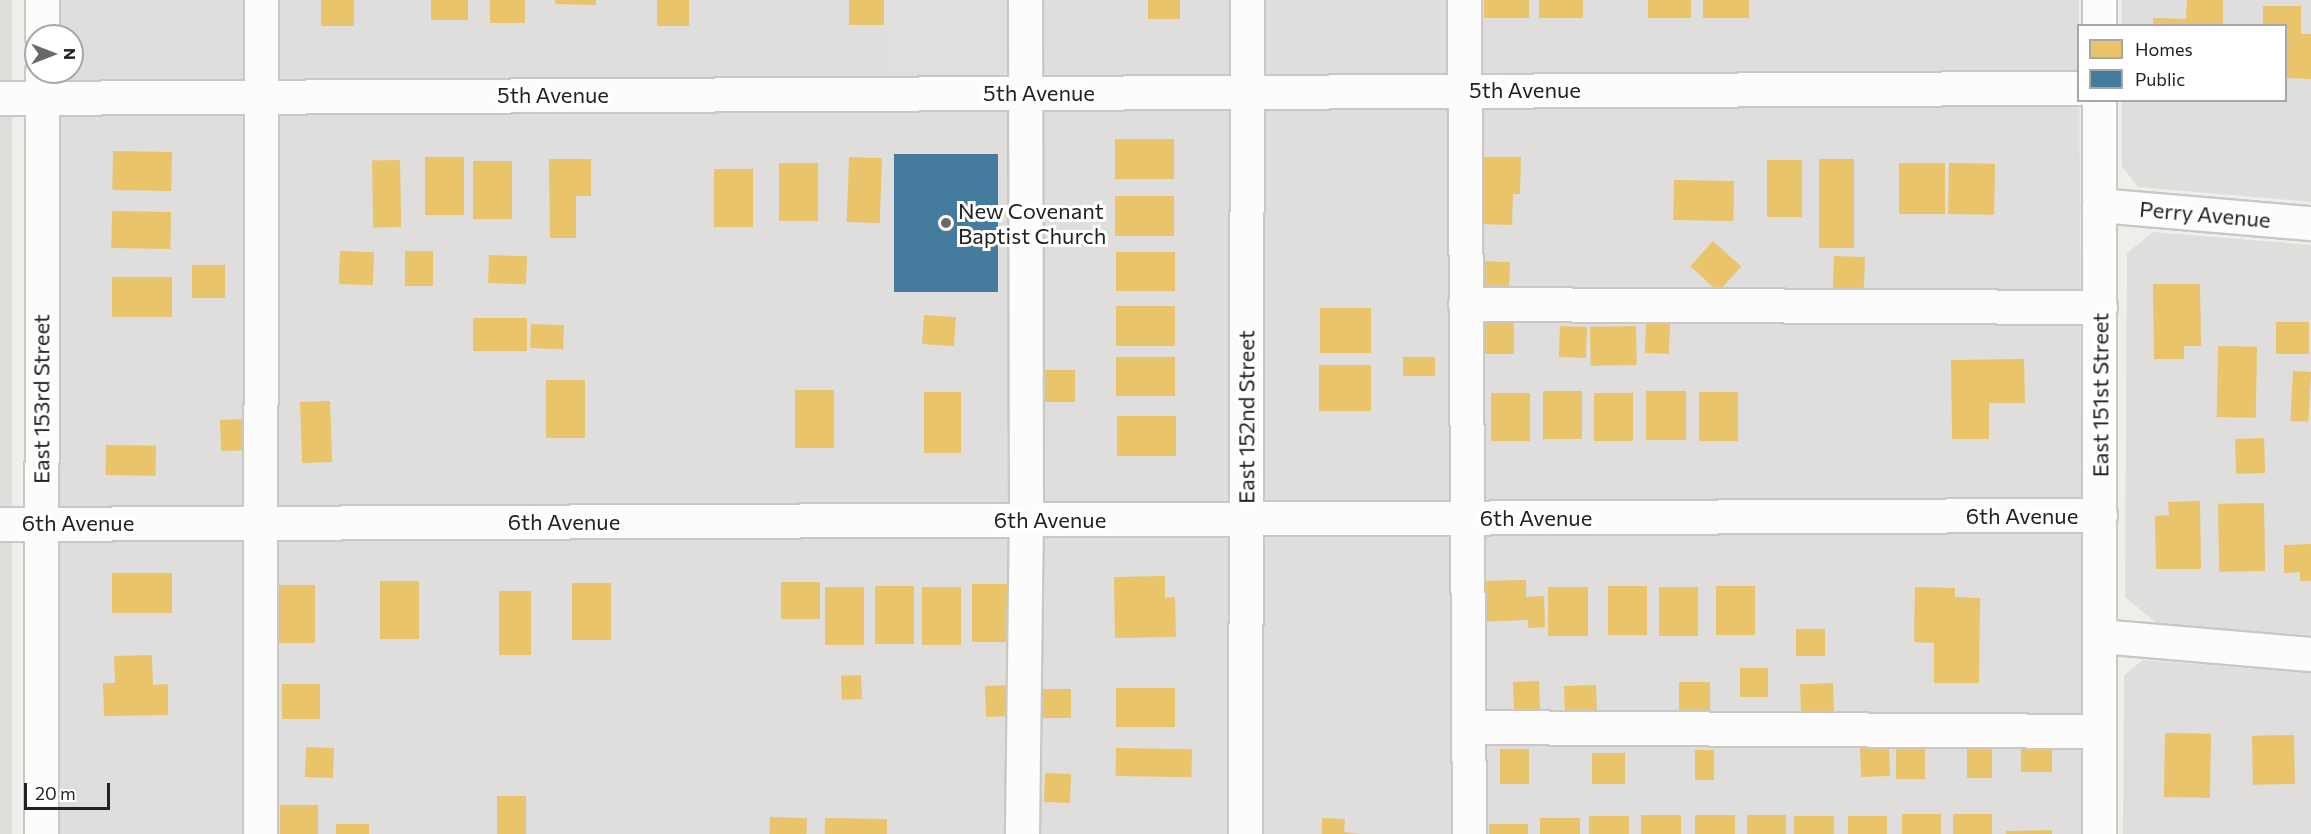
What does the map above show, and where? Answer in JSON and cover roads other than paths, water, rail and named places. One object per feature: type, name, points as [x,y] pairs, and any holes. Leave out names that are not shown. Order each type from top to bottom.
[{"type":"street","points":[[42,0],[42,24]]},
{"type":"street","points":[[260,834],[261,0]]},
{"type":"street","points":[[1022,834],[1026,520],[1025,0]]},
{"type":"street","name":"East 152nd Street","points":[[1245,834],[1246,0]]},
{"type":"street","points":[[1464,0],[1468,834]]},
{"type":"street","points":[[2099,0],[2099,24]]},
{"type":"street","name":"5th Avenue","points":[[0,98],[42,85],[261,97],[2077,87]]},
{"type":"street","name":"East 153rd Street","points":[[40,834],[42,85]]},
{"type":"street","name":"East 151st Street","points":[[2099,102],[2099,834]]},
{"type":"street","name":"Perry Avenue","points":[[2099,205],[2311,223]]},
{"type":"street","points":[[1466,303],[2100,307]]},
{"type":"street","name":"6th Avenue","points":[[0,524],[2100,515]]},
{"type":"street","points":[[2100,636],[2311,654]]},
{"type":"street","points":[[1468,727],[2099,731]]},
{"type":"place","name":"New Covenant Baptist Church","points":[[946,223]]}]
